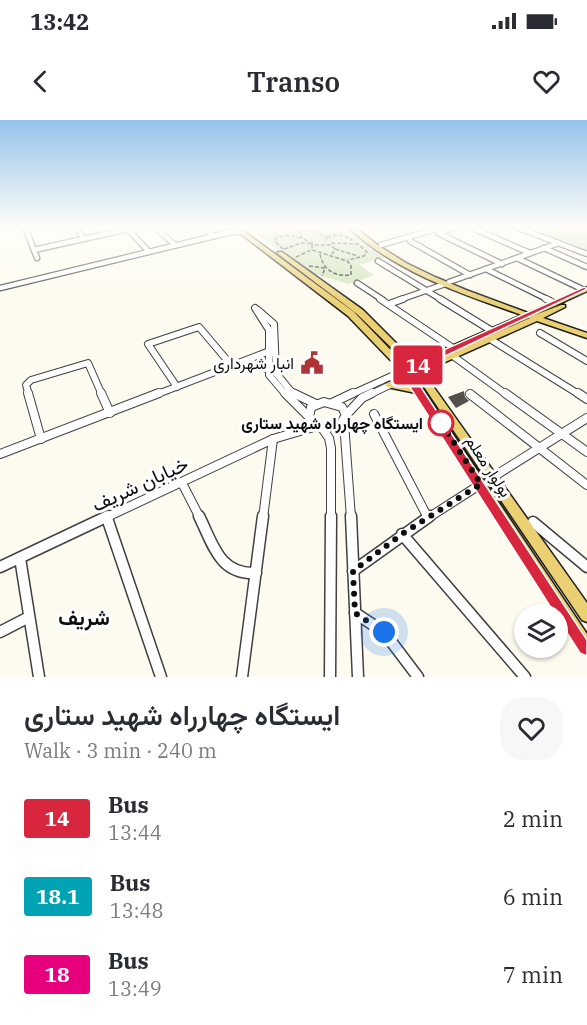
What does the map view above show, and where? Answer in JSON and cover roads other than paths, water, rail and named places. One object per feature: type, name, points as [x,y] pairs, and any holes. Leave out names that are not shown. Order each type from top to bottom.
[{"type":"main road","name":"بولوار معلم","points":[[270,253],[351,314],[412,371],[419,391],[587,647]]},
{"type":"main road","name":"بولوار معلم","points":[[275,253],[320,282],[360,312],[397,347],[412,371],[493,477],[587,615]]},
{"type":"main road","points":[[389,253],[447,283],[587,331]]},
{"type":"main road","points":[[395,253],[447,283]]},
{"type":"main road","points":[[536,315],[555,303],[586,291]]},
{"type":"main road","points":[[412,371],[586,291]]},
{"type":"main road","points":[[536,315],[587,336]]},
{"type":"main road","points":[[397,347],[431,358]]},
{"type":"main road","points":[[412,371],[431,358],[453,352]]},
{"type":"main road","points":[[390,384],[419,391]]},
{"type":"street","points":[[35,253],[37,258]]},
{"type":"street","points":[[0,288],[145,253]]},
{"type":"street","points":[[430,253],[470,275]]},
{"type":"street","points":[[479,253],[502,264]]},
{"type":"street","points":[[389,304],[530,253]]},
{"type":"street","points":[[554,253],[587,267]]},
{"type":"street","points":[[517,258],[586,291]]},
{"type":"street","points":[[378,261],[427,291],[587,399]]},
{"type":"street","points":[[486,269],[555,303]]},
{"type":"street","points":[[357,283],[389,304],[587,452]]},
{"type":"street","points":[[330,677],[331,448],[329,438],[309,417],[298,410],[269,375],[267,369],[269,354],[274,324],[255,308],[268,325],[269,354],[276,373],[295,396],[316,404],[332,403],[412,371]]},
{"type":"street","points":[[177,387],[148,344],[199,327],[232,366]]},
{"type":"street","points":[[540,333],[587,361]]},
{"type":"street","points":[[232,366],[251,362],[269,354]]},
{"type":"street","points":[[0,454],[269,354]]},
{"type":"street","points":[[251,362],[267,369]]},
{"type":"street","points":[[41,439],[27,383],[88,363],[110,413]]},
{"type":"street","points":[[319,427],[331,429],[345,419],[362,398],[412,371]]},
{"type":"street","points":[[470,394],[587,484]]},
{"type":"street","points":[[332,403],[342,407],[347,439],[358,677]]},
{"type":"street","points":[[309,417],[316,404]]},
{"type":"street","points":[[374,414],[428,519]]},
{"type":"street","name":"خیابان شریف","points":[[295,431],[309,417]]},
{"type":"street","points":[[493,477],[587,418]]},
{"type":"street","name":"خیابان شریف","points":[[0,567],[273,439],[295,431],[319,427]]},
{"type":"street","points":[[242,677],[273,439]]},
{"type":"street","points":[[182,483],[223,562],[230,570],[240,574],[256,573]]},
{"type":"street","points":[[353,571],[402,534],[481,484]]},
{"type":"street","points":[[107,518],[157,675]]},
{"type":"street","points":[[533,522],[587,567]]},
{"type":"street","points":[[402,534],[525,677]]},
{"type":"street","points":[[20,558],[39,677]]},
{"type":"street","points":[[355,613],[384,632],[418,677]]},
{"type":"street","points":[[0,632],[29,617]]},
{"type":"place","name":"انبار شهرداری","points":[[312,363]]},
{"type":"place","name":"ایستگاه چهارراه شهید ستاری","points":[[441,423]]},
{"type":"district","name":"شریف","points":[[84,618]]}]
